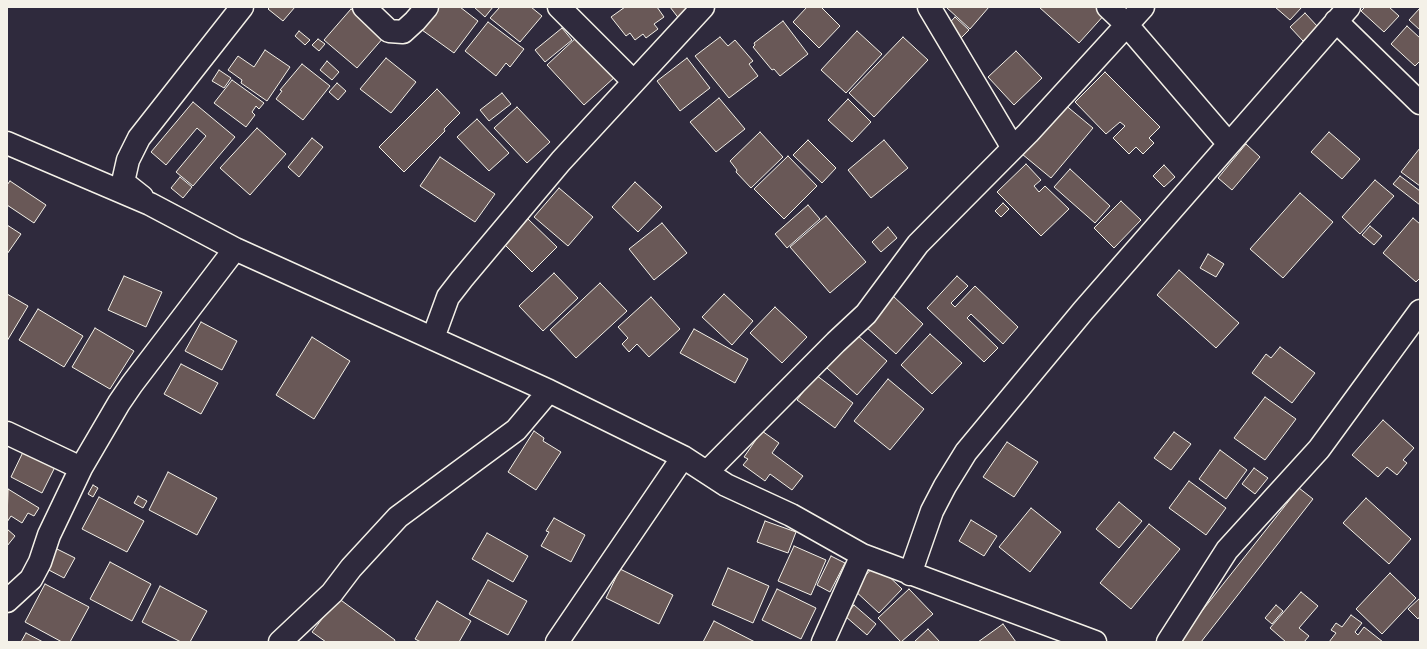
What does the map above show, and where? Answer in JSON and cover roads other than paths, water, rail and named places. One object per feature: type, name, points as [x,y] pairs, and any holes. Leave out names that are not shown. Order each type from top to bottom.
[{"type":"street","points":[[150,204],[123,182],[128,160],[139,138],[242,7]]},
{"type":"street","points":[[364,7],[389,31],[403,32],[427,7]]},
{"type":"street","points":[[559,7],[634,82]]},
{"type":"street","points":[[433,338],[448,297],[462,279],[560,161],[704,7]]},
{"type":"street","points":[[929,7],[1013,148]]},
{"type":"street","points":[[1108,7],[1126,24],[1229,144]]},
{"type":"street","points":[[707,472],[836,342],[866,314],[918,244],[1028,133],[1142,7]]},
{"type":"street","points":[[910,574],[932,511],[945,486],[966,452],[1083,311],[1342,14],[1420,103]]},
{"type":"street","points":[[7,143],[150,204],[235,250],[549,391],[683,457],[726,485],[791,515],[862,555],[1095,642]]},
{"type":"street","points":[[7,601],[31,579],[40,562],[48,535],[81,468],[119,404],[132,384],[235,250]]},
{"type":"street","points":[[1168,642],[1227,550],[1319,449],[1420,311]]},
{"type":"street","points":[[280,642],[332,593],[351,568],[398,517],[516,430],[549,391]]},
{"type":"street","points":[[7,434],[81,468]]},
{"type":"street","points":[[557,642],[683,457]]},
{"type":"street","points":[[823,642],[862,555]]}]
